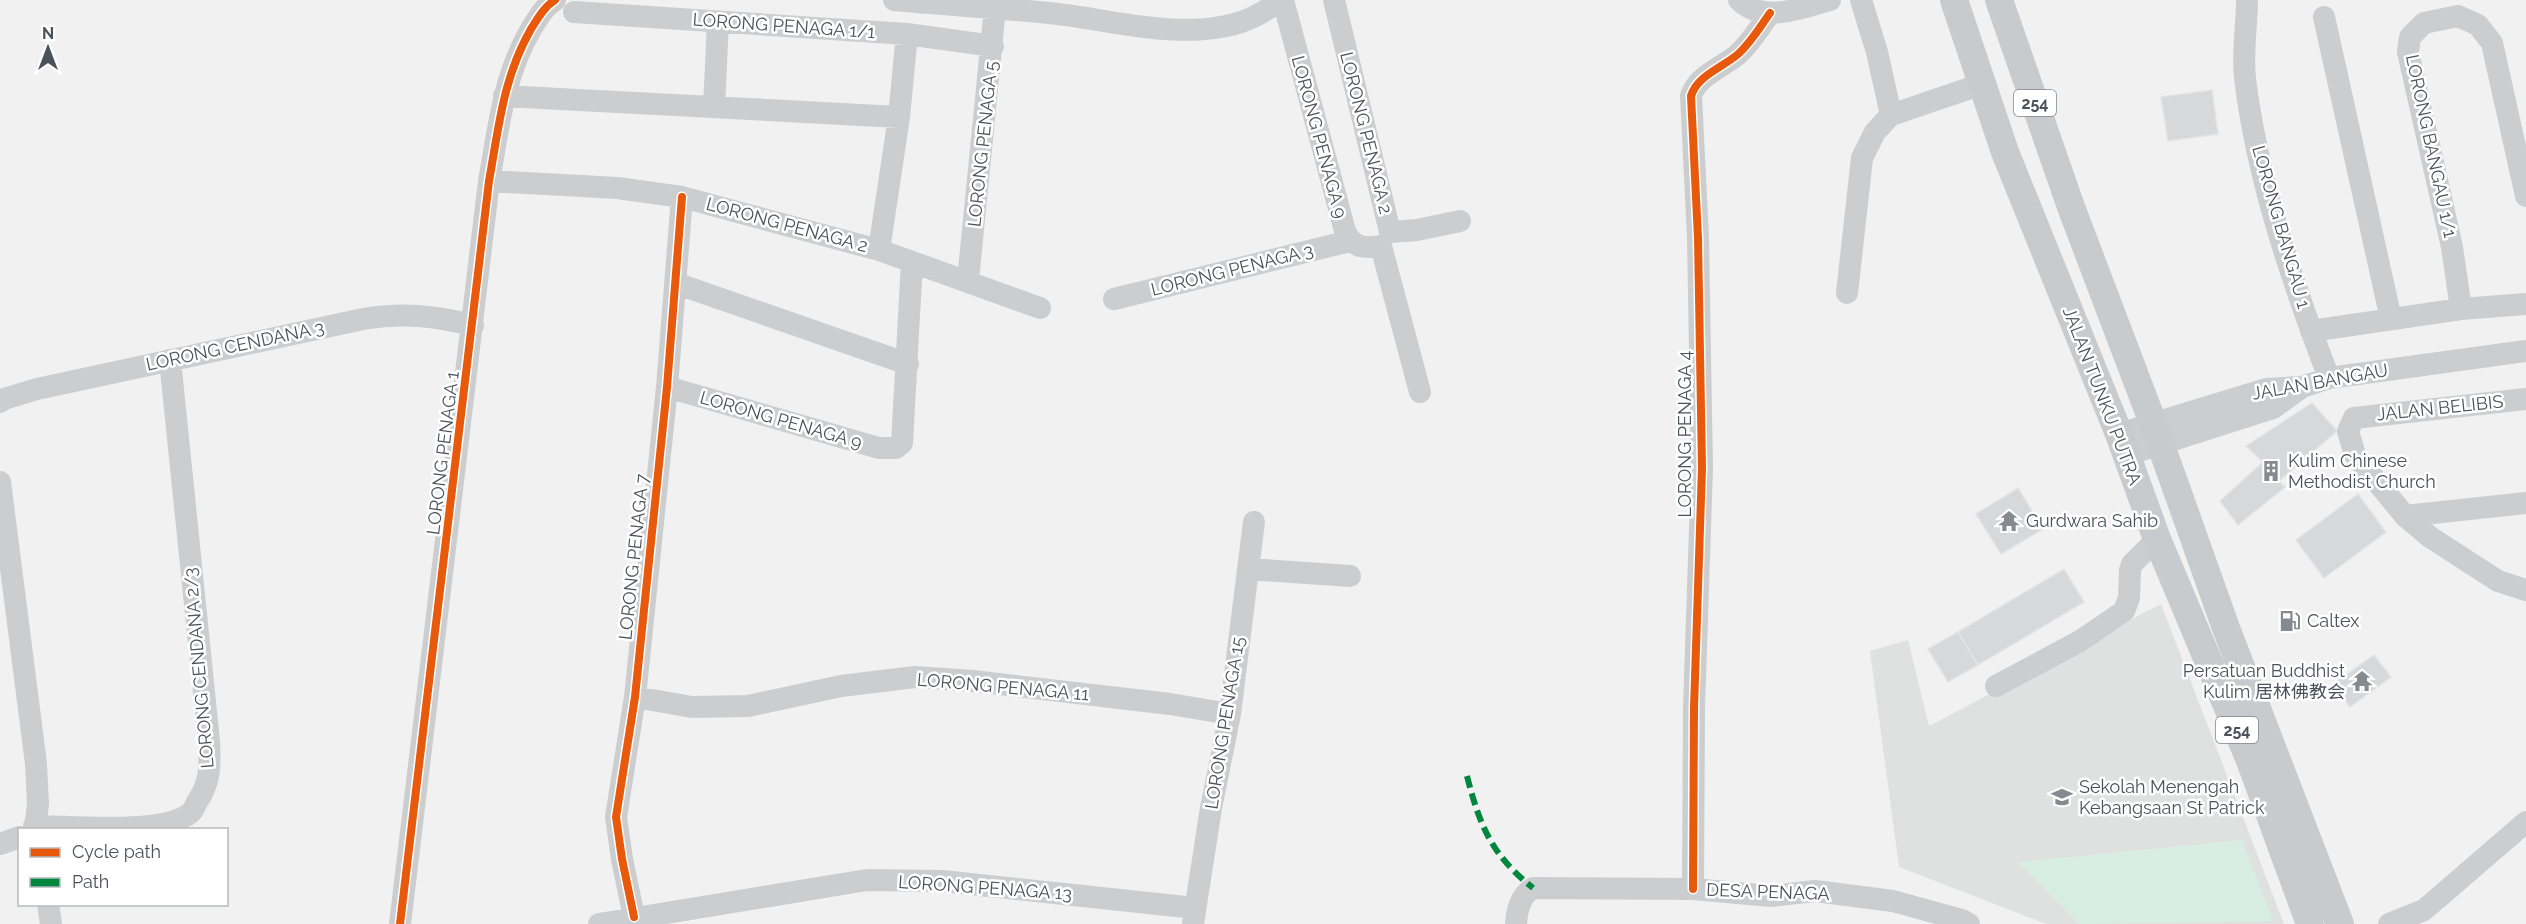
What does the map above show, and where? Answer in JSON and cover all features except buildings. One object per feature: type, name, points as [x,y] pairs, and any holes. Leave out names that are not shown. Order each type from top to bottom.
[{"type":"main road","name":"JALAN TUNKU PUTRA","points":[[1954,0],[2005,152],[2123,445],[2157,538],[2249,758],[2310,924]]},
{"type":"main road","name":"JALAN TUNKU PUTRA","points":[[1999,0],[2071,207],[2172,475],[2226,628],[2340,924]]},
{"type":"street","name":"LORONG PENAGA 1","points":[[406,923],[489,181],[504,96],[521,47],[539,15],[555,0]]},
{"type":"street","points":[[894,0],[1059,14],[1146,28],[1197,29],[1243,22],[1267,11],[1281,0]]},
{"type":"street","name":"LORONG PENAGA 9","points":[[1281,0],[1345,231],[1350,242],[1364,247],[1385,239]]},
{"type":"street","name":"LORONG PENAGA 2","points":[[1334,0],[1385,239],[1460,222]]},
{"type":"street","points":[[1739,0],[1746,6],[1770,14],[1830,0]]},
{"type":"street","points":[[1861,0],[1877,52],[1891,115]]},
{"type":"street","name":"LORONG BANGAU 1","points":[[2247,0],[2244,76],[2265,183],[2311,331],[2329,378]]},
{"type":"street","name":"LORONG PENAGA 5","points":[[968,280],[996,9]]},
{"type":"street","name":"LORONG PENAGA 1/1","points":[[574,12],[907,34],[993,46]]},
{"type":"street","name":"LORONG PENAGA 4","points":[[1693,889],[1694,708],[1702,468],[1698,238],[1691,96],[1694,87],[1704,78],[1738,54],[1770,14]]},
{"type":"street","name":"LORONG BANGAU 1/1","points":[[2461,309],[2452,247],[2408,52],[2410,37],[2424,23],[2458,16],[2478,26],[2492,43],[2526,196]]},
{"type":"street","points":[[2324,17],[2391,319]]},
{"type":"street","points":[[714,107],[718,22]]},
{"type":"street","points":[[879,250],[899,117],[907,34]]},
{"type":"street","points":[[1847,293],[1862,158],[1875,132],[1891,115],[1982,84]]},
{"type":"street","points":[[504,96],[899,117]]},
{"type":"street","name":"LORONG PENAGA 2","points":[[489,181],[617,188],[682,197],[879,250],[968,280],[1040,308]]},
{"type":"street","name":"LORONG PENAGA 7","points":[[634,917],[616,817],[635,697],[667,387],[682,197]]},
{"type":"street","points":[[1385,239],[1420,392]]},
{"type":"street","name":"LORONG PENAGA 3","points":[[1114,299],[1350,242]]},
{"type":"street","points":[[675,283],[908,364],[912,262]]},
{"type":"street","points":[[2311,331],[2461,309],[2526,304]]},
{"type":"street","name":"LORONG CENDANA 3","points":[[0,402],[37,389],[321,326],[393,314],[436,316],[473,325]]},
{"type":"street","name":"JALAN BANGAU","points":[[2192,422],[2273,408],[2302,387],[2329,378],[2526,351]]},
{"type":"street","name":"LORONG CENDANA 2/3","points":[[107,828],[146,827],[190,814],[204,793],[210,773],[209,741],[170,360]]},
{"type":"street","name":"LORONG PENAGA 9","points":[[667,387],[879,448],[896,448],[902,443],[908,364]]},
{"type":"street","points":[[2140,391],[2155,405],[2192,422]]},
{"type":"street","name":"JALAN BELIBIS","points":[[2405,516],[2355,455],[2348,431],[2354,418],[2526,399]]},
{"type":"street","points":[[2123,445],[2192,422]]},
{"type":"street","points":[[2172,475],[2175,456],[2192,422]]},
{"type":"street","points":[[0,482],[36,764],[38,804],[31,828]]},
{"type":"street","points":[[2405,516],[2526,503]]},
{"type":"street","points":[[2405,516],[2430,537],[2498,581],[2526,590]]},
{"type":"street","name":"LORONG PENAGA 15","points":[[1194,916],[1230,714],[1254,522]]},
{"type":"street","points":[[1996,686],[2080,641],[2124,611],[2129,598],[2132,564],[2157,538]]},
{"type":"street","points":[[1248,569],[1350,576]]},
{"type":"street","name":"LORONG PENAGA 11","points":[[635,697],[692,707],[748,706],[841,686],[915,677],[973,681],[1159,703],[1230,714]]},
{"type":"street","points":[[2389,924],[2424,910],[2526,822]]},
{"type":"street","name":"LORONG CENDANA 2/3","points":[[0,844],[18,836]]},
{"type":"street","name":"LORONG PENAGA 13","points":[[599,924],[867,880],[942,881],[1194,916]]},
{"type":"street","name":"DESA PENAGA","points":[[1516,924],[1521,901],[1533,888],[1693,889],[1770,896],[1815,891],[1893,901],[1962,920],[1969,924]]},
{"type":"street","points":[[48,906],[51,924]]},
{"type":"shaded area","name":"Sekolah Menengah Kebangsaan St Patrick","points":[[2161,604],[2284,924],[2046,924],[1899,867],[1870,651],[1908,640],[1929,726]]},
{"type":"green space","points":[[2242,840],[2273,921],[2079,924],[2018,862]]},
{"type":"marked path","points":[[1467,776],[1477,810],[1490,839],[1507,864],[1533,888]]},
{"type":"cycle path","points":[[400,924],[489,181],[503,103],[514,66],[531,29],[544,9],[555,0]]},
{"type":"cycle path","points":[[1693,889],[1694,708],[1702,468],[1698,238],[1691,96],[1698,83],[1742,51],[1770,13]]},
{"type":"cycle path","points":[[634,917],[616,817],[635,697],[667,387],[682,197]]},
{"type":"place","name":"Kulim Chinese Methodist Church","points":[[2271,471]]},
{"type":"place","name":"Gurdwara Sahib","points":[[2009,521]]},
{"type":"place","name":"Caltex","points":[[2290,621]]},
{"type":"place","name":"Persatuan Buddhist Kulim 居林佛教会","points":[[2362,681]]},
{"type":"place","name":"Sekolah Menengah Kebangsaan St Patrick","points":[[2062,797]]}]
